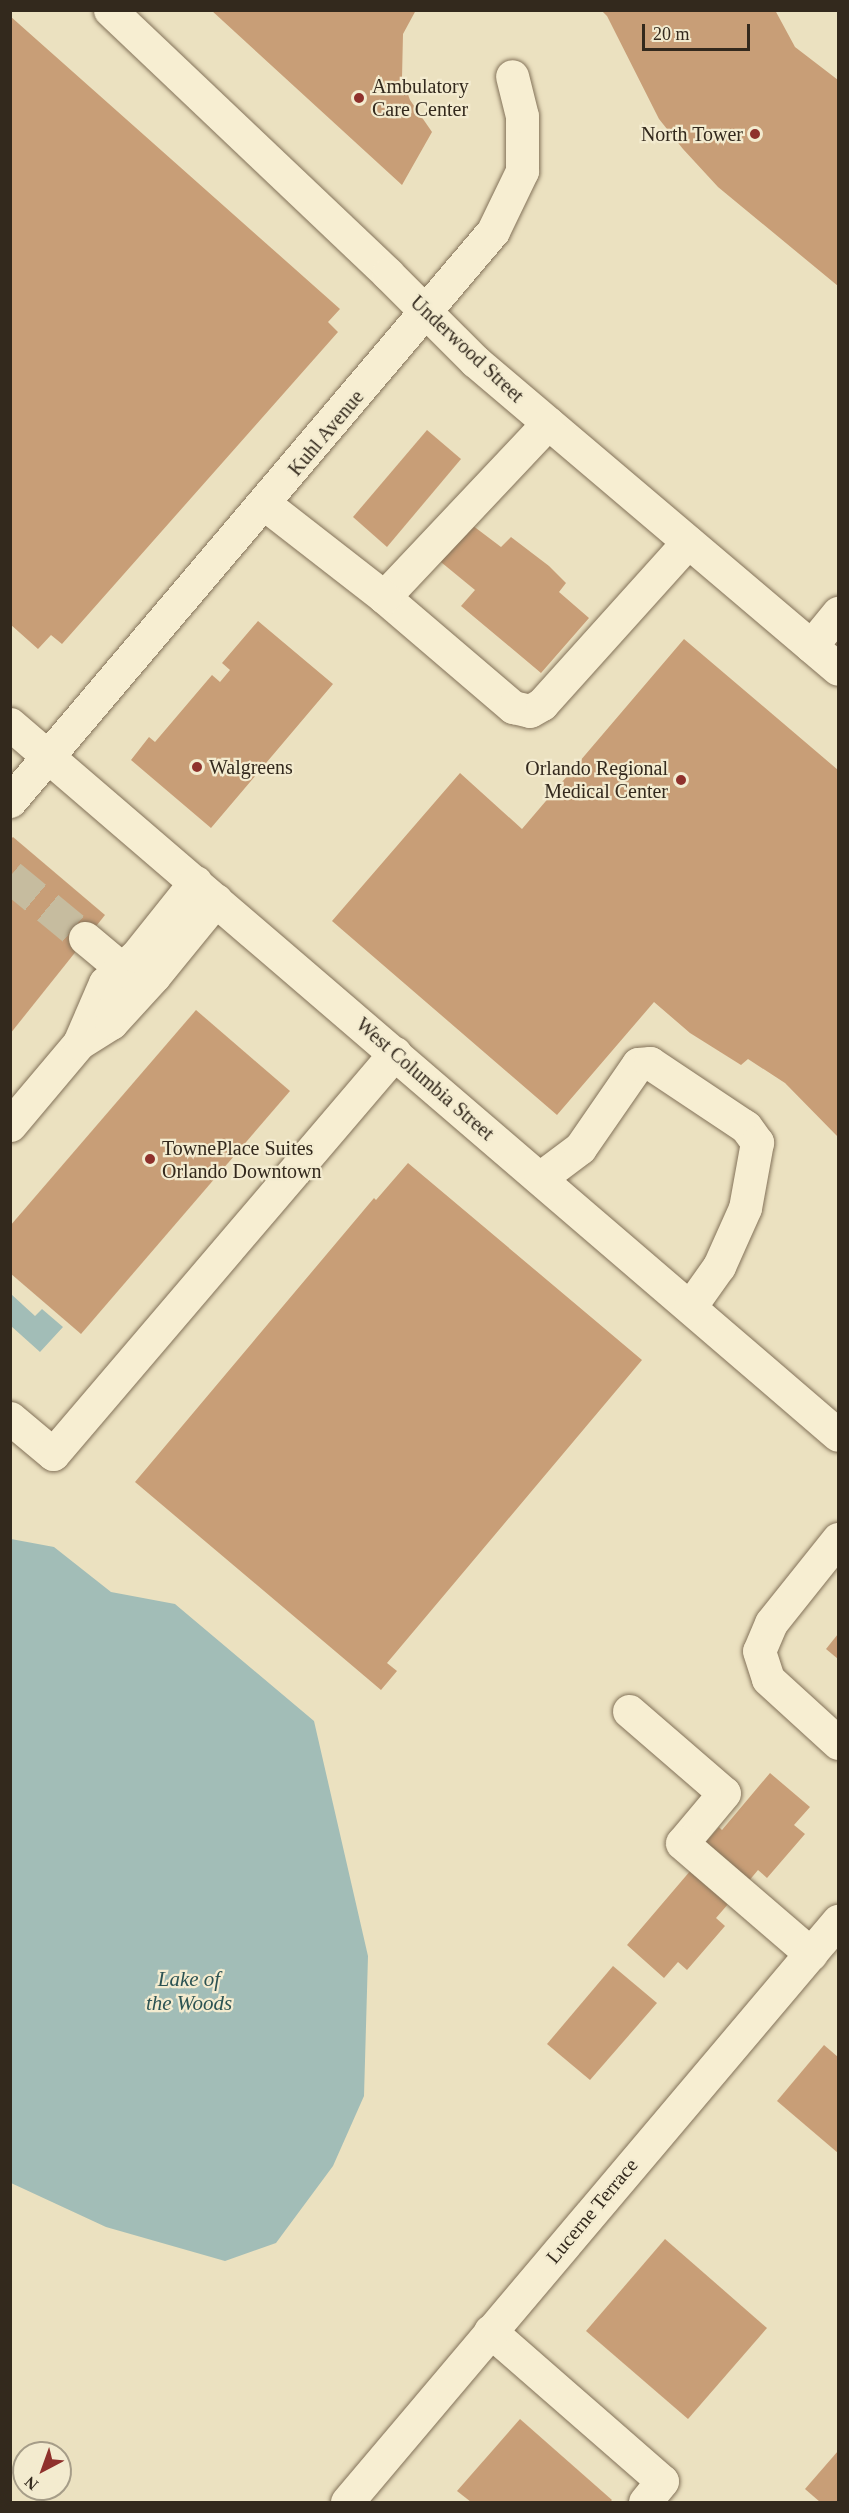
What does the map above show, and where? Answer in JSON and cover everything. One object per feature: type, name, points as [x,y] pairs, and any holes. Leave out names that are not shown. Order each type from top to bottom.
[{"type":"street","name":"Underwood Street","points":[[110,10],[475,361],[838,669]]},
{"type":"street","name":"Kuhl Avenue","points":[[10,801],[266,505],[493,231],[522,171],[522,116],[512,76]]},
{"type":"street","points":[[384,597],[548,423]]},
{"type":"street","points":[[266,505],[384,597],[513,707],[530,711],[542,704],[688,542]]},
{"type":"street","points":[[811,646],[838,613]]},
{"type":"street","name":"West Columbia Street","points":[[13,733],[49,756],[690,1307],[836,1427]]},
{"type":"street","points":[[10,1125],[79,1043],[105,983],[206,891]]},
{"type":"street","points":[[79,1043],[111,1023],[206,891]]},
{"type":"street","points":[[86,938],[122,968]]},
{"type":"street","points":[[10,1418],[53,1454],[395,1053]]},
{"type":"street","points":[[540,1178],[580,1148],[638,1064],[650,1063],[746,1127],[757,1142],[744,1208],[719,1266],[690,1307]]},
{"type":"street","points":[[838,1539],[771,1623],[759,1651],[768,1679],[838,1743]]},
{"type":"street","points":[[629,1711],[724,1793],[682,1844],[811,1954]]},
{"type":"street","name":"Lucerne Terrace","points":[[347,2502],[838,1921]]},
{"type":"street","points":[[490,2331],[662,2481],[645,2502]]},
{"type":"water","points":[[11,1294],[35,1316],[42,1309],[63,1327],[40,1352],[11,1326]]},
{"type":"water","name":"Lake of the Woods","points":[[11,1539],[54,1547],[111,1592],[175,1604],[314,1721],[368,1956],[364,2096],[333,2166],[276,2243],[225,2261],[106,2227],[11,2183]]},
{"type":"building","name":"Ambulatory Care Center","points":[[211,10],[416,10],[403,34],[402,78],[410,100],[432,132],[402,185]]},
{"type":"building","name":"North Tower","points":[[601,10],[775,10],[795,47],[838,80],[838,286],[718,187],[683,149],[659,119],[607,16]]},
{"type":"building","points":[[10,16],[340,309],[328,322],[338,332],[62,644],[51,635],[38,649],[10,624]]},
{"type":"building","points":[[427,430],[461,459],[387,547],[353,517]]},
{"type":"building","points":[[468,522],[501,547],[511,537],[549,566],[566,583],[559,592],[589,618],[541,673],[461,606],[475,590],[436,558]]},
{"type":"building","points":[[258,621],[333,684],[211,828],[131,760],[149,737],[155,742],[212,675],[220,682],[230,670],[222,663]]},
{"type":"building","points":[[684,639],[838,770],[838,1137],[785,1083],[748,1059],[741,1065],[690,1033],[654,1002],[557,1115],[332,921],[460,773],[522,829]]},
{"type":"building","points":[[13,837],[105,915],[10,1034],[10,840]]},
{"type":"building","name":"TownePlace Suites Orlando Downtown","points":[[196,1010],[290,1091],[81,1334],[10,1273],[10,1226]]},
{"type":"building","points":[[408,1163],[642,1360],[387,1663],[397,1671],[381,1690],[135,1482],[374,1198],[376,1200]]},
{"type":"building","points":[[838,1634],[838,1659],[826,1649]]},
{"type":"building","points":[[770,1773],[810,1807],[794,1825],[805,1834],[767,1878],[758,1870],[743,1888],[699,1850],[719,1827],[722,1830]]},
{"type":"building","points":[[691,1870],[729,1903],[716,1918],[725,1926],[687,1970],[678,1962],[664,1978],[627,1945]]},
{"type":"building","points":[[613,1966],[657,2003],[590,2080],[547,2044]]},
{"type":"building","points":[[824,2045],[838,2057],[838,2153],[777,2101]]},
{"type":"building","points":[[665,2239],[767,2328],[688,2419],[586,2331]]},
{"type":"building","points":[[520,2419],[612,2500],[610,2502],[471,2502],[457,2491]]},
{"type":"building","points":[[838,2451],[838,2502],[820,2502],[805,2489]]},
{"type":"tunnel","points":[[10,876],[85,938]]},
{"type":"place","name":"Ambulatory Care Center","points":[[359,98]]},
{"type":"place","name":"North Tower","points":[[755,134]]},
{"type":"place","name":"Walgreens","points":[[197,767]]},
{"type":"place","name":"Orlando Regional Medical Center","points":[[681,780]]},
{"type":"place","name":"TownePlace Suites Orlando Downtown","points":[[150,1159]]}]
